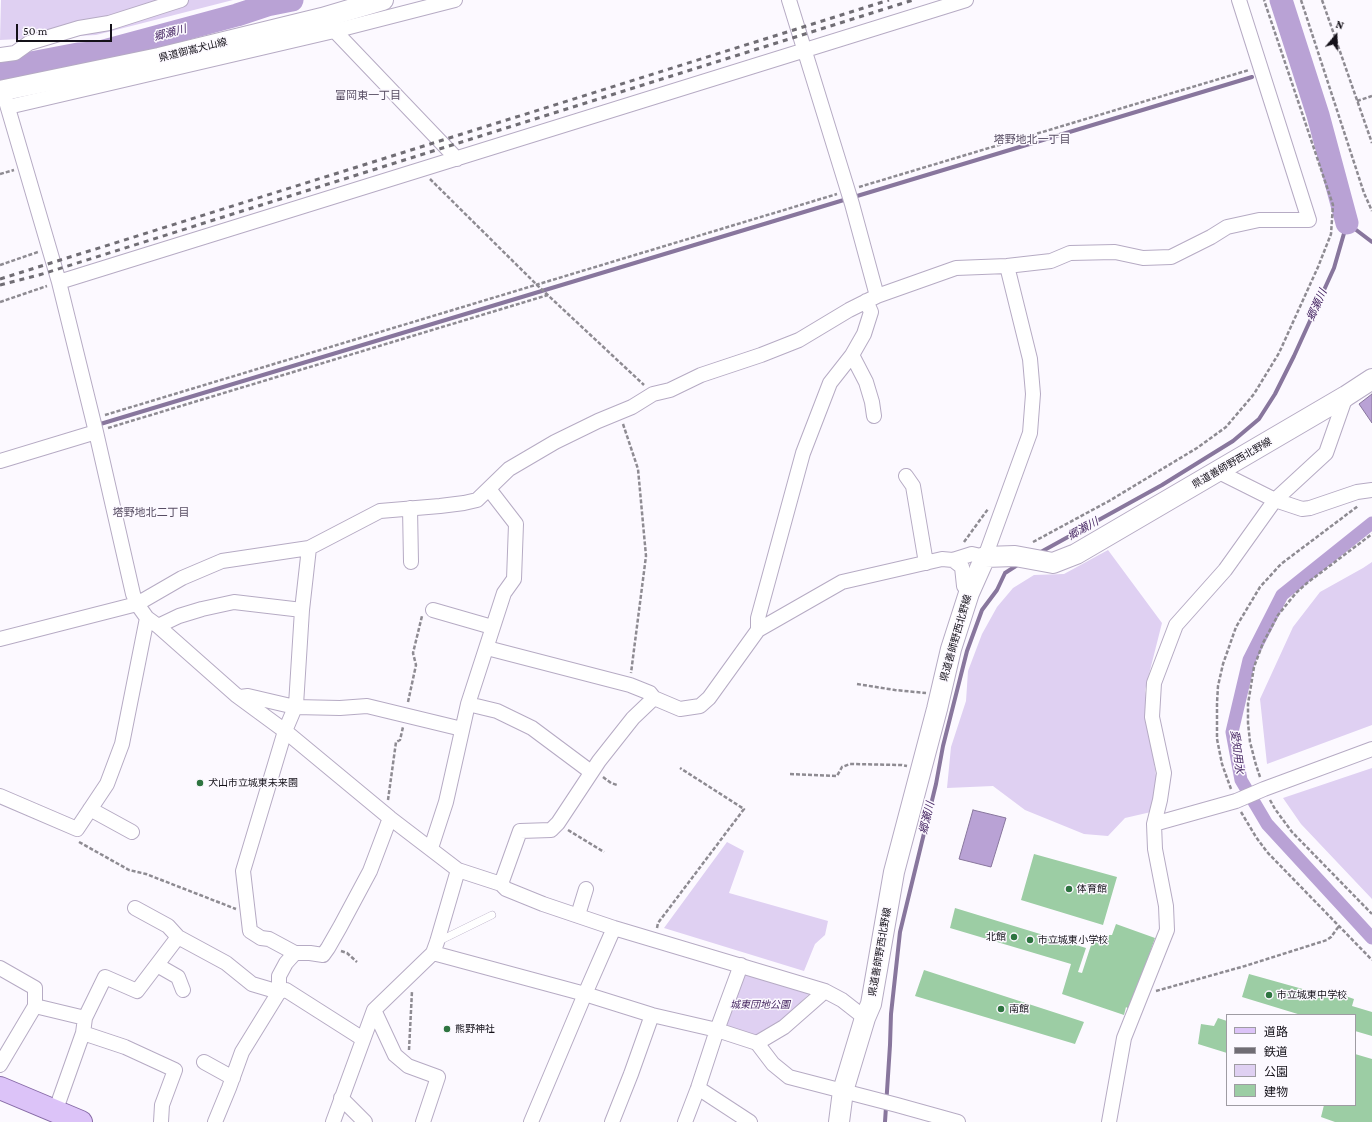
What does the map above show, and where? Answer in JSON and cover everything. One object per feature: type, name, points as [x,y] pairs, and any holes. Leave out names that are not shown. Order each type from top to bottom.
[{"type":"main road","name":"県道御嵩犬山線","points":[[4,96],[159,58],[328,24],[383,0]]},
{"type":"main road","name":"県道善師野西北野線","points":[[839,1122],[843,1091],[865,1018],[871,1004],[894,872],[951,649],[969,594],[985,557],[1015,556],[1054,563],[1076,554],[1359,387]]},
{"type":"main road","points":[[0,1088],[80,1122]]},
{"type":"street","points":[[0,55],[15,53],[29,43],[79,28],[109,23],[181,0]]},
{"type":"street","points":[[328,24],[455,0]]},
{"type":"street","points":[[758,630],[758,618],[803,453],[830,383],[852,355],[864,334],[872,299],[850,197],[789,0]]},
{"type":"street","points":[[59,282],[966,0]]},
{"type":"street","points":[[0,639],[137,604],[182,578],[222,561],[309,548],[380,511],[464,503],[477,500],[510,468],[555,442],[598,421],[632,407],[653,394],[670,390],[701,375],[761,355],[799,340],[848,310],[872,299],[956,268],[1007,266],[1051,261],[1070,253],[1115,252],[1143,258],[1171,257],[1212,237],[1227,227],[1259,220],[1309,220],[1239,0]]},
{"type":"street","points":[[328,24],[457,159]]},
{"type":"street","points":[[4,96],[59,282],[133,594],[137,604],[152,622],[240,698],[284,731],[390,818],[458,870],[501,884],[506,889],[543,904],[614,928],[825,991],[842,1000],[865,1018]]},
{"type":"street","points":[[487,648],[630,685],[650,693],[654,698],[680,709],[700,706],[709,698],[758,630],[842,582],[942,559],[958,558],[972,554],[985,557],[1030,433],[1033,394],[1030,359],[1007,266]]},
{"type":"street","points":[[852,355],[866,382],[872,402],[874,416]]},
{"type":"street","points":[[1109,1122],[1124,1038],[1167,930],[1166,906],[1156,849],[1154,824],[1160,800],[1164,773],[1152,717],[1154,683],[1176,625],[1225,570],[1275,500],[1326,453],[1359,387]]},
{"type":"street","points":[[0,461],[94,425]]},
{"type":"street","points":[[1217,471],[1275,500],[1302,509],[1310,508],[1357,492],[1372,490]]},
{"type":"street","points":[[906,476],[913,486],[926,563]]},
{"type":"street","points":[[431,848],[446,802],[468,704],[504,592],[514,579],[516,524],[489,489]]},
{"type":"street","points":[[410,508],[410,562]]},
{"type":"street","points":[[309,548],[302,610],[301,643],[295,707],[284,731],[243,871],[250,931],[261,938],[269,939],[295,953],[323,955],[329,947],[370,871],[390,818]]},
{"type":"street","points":[[958,558],[962,567],[964,586],[969,594]]},
{"type":"street","points":[[152,622],[234,602],[302,610]]},
{"type":"street","points":[[433,610],[492,627]]},
{"type":"street","points":[[0,796],[77,829],[107,784],[122,744],[152,622]]},
{"type":"street","points":[[240,698],[248,696],[295,707],[340,708],[367,706],[462,729]]},
{"type":"street","points":[[501,884],[520,831],[551,830],[558,823],[591,772],[633,718],[654,698]]},
{"type":"street","points":[[468,704],[497,711],[532,728],[591,772]]},
{"type":"street","points":[[1154,824],[1236,801],[1264,789],[1372,749]]},
{"type":"street","points":[[90,809],[132,832]]},
{"type":"street","points":[[333,1122],[374,1010],[435,948],[458,870]]},
{"type":"street","points":[[578,915],[586,889]]},
{"type":"street","points":[[135,908],[168,926],[178,937],[226,963],[252,984],[279,992],[286,990],[363,1039]]},
{"type":"street","points":[[531,1122],[584,994],[614,928]]},
{"type":"street","points":[[55,1112],[82,1033],[85,1018],[105,977],[137,991],[178,937]]},
{"type":"street","points":[[435,948],[652,1015],[717,1030],[758,1043],[773,1064],[789,1077],[958,1122]]},
{"type":"street","points":[[215,1122],[242,1052],[279,992],[279,976],[286,963],[295,953]]},
{"type":"street","points":[[157,965],[178,977],[184,990]]},
{"type":"street","points":[[685,1122],[717,1030],[742,965]]},
{"type":"street","points":[[0,968],[35,988],[35,1006],[0,1065]]},
{"type":"street","points":[[758,1043],[784,1026],[825,991]]},
{"type":"street","points":[[35,1006],[85,1018]]},
{"type":"street","points":[[374,1010],[395,1055],[408,1066],[438,1077],[423,1122]]},
{"type":"street","points":[[614,1121],[652,1015]]},
{"type":"street","points":[[82,1033],[125,1047],[175,1070],[162,1105],[161,1122]]},
{"type":"street","points":[[204,1062],[233,1078]]},
{"type":"street","points":[[698,1088],[750,1122]]},
{"type":"street","points":[[341,1098],[365,1122]]},
{"type":"lane","points":[[435,948],[492,916]]},
{"type":"path","points":[[1015,556],[1030,544],[1109,501],[1197,448],[1226,427],[1254,394],[1279,353],[1331,234],[1333,205],[1264,0]]},
{"type":"path","points":[[1301,0],[1364,193],[1372,210]]},
{"type":"path","points":[[1322,0],[1372,143]]},
{"type":"path","points":[[94,425],[537,285],[850,197],[1261,67]]},
{"type":"path","points":[[1357,101],[1372,96]]},
{"type":"path","points":[[421,170],[537,285],[653,394]]},
{"type":"path","points":[[0,265],[50,249]]},
{"type":"path","points":[[0,302],[59,282]]},
{"type":"path","points":[[94,425],[548,295]]},
{"type":"path","points":[[619,412],[638,469],[646,556],[630,685]]},
{"type":"path","points":[[958,558],[963,545],[978,521],[990,506],[1004,503]]},
{"type":"path","points":[[1359,505],[1281,564],[1260,587],[1236,627],[1223,664],[1218,686],[1218,739],[1222,764],[1236,801],[1245,820],[1267,852],[1372,960]]},
{"type":"path","points":[[1372,534],[1307,583],[1296,593],[1278,615],[1263,643],[1254,667],[1248,704],[1248,723],[1256,765],[1264,789],[1275,809],[1292,832],[1372,914]]},
{"type":"path","points":[[857,684],[895,690],[940,694]]},
{"type":"path","points":[[790,774],[837,776],[842,767],[850,764],[902,765],[921,770]]},
{"type":"path","points":[[652,940],[658,923],[744,809],[680,768]]},
{"type":"path","points":[[558,823],[604,852]]},
{"type":"path","points":[[77,829],[75,840],[129,870],[146,874],[247,914]]},
{"type":"path","points":[[1143,993],[1160,990],[1327,940],[1339,926]]},
{"type":"path","points":[[329,947],[347,953],[357,962]]},
{"type":"path","points":[[408,1066],[414,971]]},
{"type":"green space","points":[[1,0],[233,0],[96,35],[0,40]]},
{"type":"green space","points":[[1108,550],[1162,623],[1145,690],[1156,776],[1151,812],[1125,818],[1108,836],[1084,834],[1025,810],[993,786],[947,788],[951,747],[966,701],[968,671],[982,634],[997,607],[1013,588],[1034,575],[1064,574]]},
{"type":"green space","points":[[1372,562],[1372,725],[1267,764],[1260,699],[1293,627],[1320,592]]},
{"type":"green space","points":[[1372,768],[1372,899],[1301,824],[1283,798]]},
{"type":"green space","points":[[727,842],[744,851],[729,893],[828,921],[825,935],[815,944],[804,971],[664,928]]},
{"type":"green space","name":"城東団地公園","points":[[745,972],[810,993],[782,1021],[756,1036],[725,1026]]},
{"type":"shaded area","points":[[1372,394],[1372,423],[1359,404]]},
{"type":"shaded area","points":[[973,810],[1006,818],[991,867],[959,859]]},
{"type":"building","name":"体育館","points":[[1034,854],[1117,877],[1103,925],[1021,900]]},
{"type":"building","points":[[955,908],[1086,948],[1078,972],[1082,973],[1093,939],[1106,944],[1109,935],[1112,935],[1116,924],[1155,938],[1130,1010],[1126,1007],[1124,1015],[1062,994],[1071,964],[950,928]]},
{"type":"building","name":"南館","points":[[924,970],[1084,1022],[1075,1044],[915,996]]},
{"type":"building","points":[[1249,974],[1335,998],[1337,993],[1354,999],[1352,1006],[1372,1012],[1372,1036],[1356,1031],[1356,1014],[1298,1014],[1242,997]]},
{"type":"building","points":[[1218,1018],[1226,1021],[1226,1053],[1198,1044],[1201,1024],[1214,1026]]},
{"type":"building","points":[[1356,1054],[1372,1059],[1372,1122],[1335,1122],[1321,1117],[1324,1106],[1356,1106]]},
{"type":"waterway","name":"郷瀬川","points":[[0,69],[78,54],[96,53],[237,15],[267,5],[292,0]]},
{"type":"waterway","name":"郷瀬川","points":[[1281,0],[1318,115],[1347,223]]},
{"type":"waterway","points":[[97,425],[1252,77]]},
{"type":"waterway","name":"郷瀬川","points":[[1039,553],[1162,485],[1233,441],[1259,419],[1275,394],[1294,356],[1334,268],[1347,223],[1372,242]]},
{"type":"waterway","name":"愛知用水","points":[[1372,523],[1282,595],[1249,660],[1232,732],[1241,780],[1267,824],[1372,938]]},
{"type":"waterway","name":"郷瀬川","points":[[885,1122],[891,1014],[900,932],[936,784],[943,746],[967,651],[982,610],[997,590],[1005,573],[1019,564]]},
{"type":"railway","points":[[0,279],[889,0]]},
{"type":"railway","points":[[0,285],[39,275],[913,0]]},
{"type":"place","name":"犬山市立城東未来園","points":[[200,783]]},
{"type":"place","name":"体育館","points":[[1069,889]]},
{"type":"place","name":"北館","points":[[1014,937]]},
{"type":"place","name":"市立城東小学校","points":[[1030,940]]},
{"type":"place","name":"市立城東中学校","points":[[1269,995]]},
{"type":"place","name":"南館","points":[[1001,1009]]},
{"type":"place","name":"熊野神社","points":[[447,1029]]},
{"type":"district","name":"富岡東一丁目","points":[[368,96]]},
{"type":"district","name":"塔野地北一丁目","points":[[1032,140]]},
{"type":"district","name":"塔野地北二丁目","points":[[151,513]]}]
